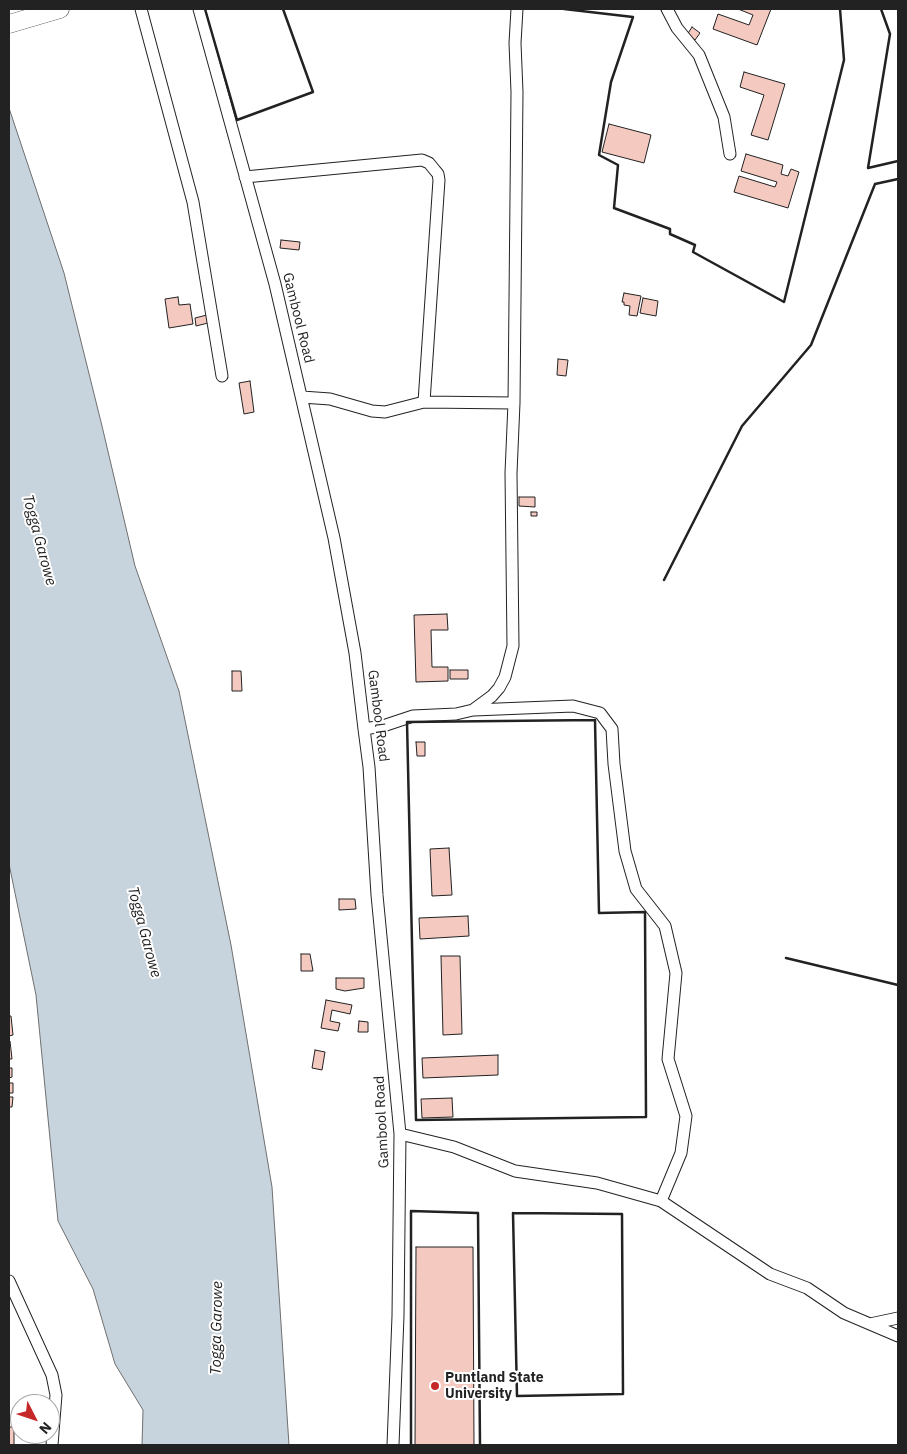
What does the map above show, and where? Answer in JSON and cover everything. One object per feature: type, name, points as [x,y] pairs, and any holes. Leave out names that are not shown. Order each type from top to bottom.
[{"type":"main road","points":[[9,24],[60,9]]},
{"type":"street","points":[[141,9],[193,202],[222,376]]},
{"type":"street","name":"Gambool Road","points":[[199,9],[275,284],[339,567],[355,653],[369,767],[377,895],[400,1134],[398,1316],[393,1445]]},
{"type":"street","points":[[473,710],[492,696],[499,688],[505,677],[513,646],[511,473],[514,402],[517,92],[515,43],[518,9]]},
{"type":"street","points":[[667,9],[677,28],[699,55],[724,117],[730,154]]},
{"type":"street","points":[[244,177],[422,160],[434,168],[439,180],[424,402]]},
{"type":"street","points":[[302,397],[330,399],[372,411],[385,412],[424,402],[514,402]]},
{"type":"street","points":[[364,729],[383,726],[413,716],[456,714],[473,710],[573,706],[600,713],[612,729],[614,764],[626,851],[633,879],[636,889],[665,926],[676,973],[668,1060],[686,1116],[681,1153],[661,1201]]},
{"type":"street","points":[[400,1134],[454,1147],[515,1172],[597,1183],[661,1201],[770,1274],[807,1288],[844,1313],[898,1336]]},
{"type":"street","points":[[9,1281],[52,1375],[56,1394],[52,1445]]},
{"type":"street","points":[[870,1324],[898,1318]]},
{"type":"water","name":"Togga Garowe","points":[[9,108],[64,273],[135,566],[179,691],[231,945],[272,1187],[289,1445],[142,1445],[143,1410],[115,1364],[93,1289],[58,1221],[36,995],[9,864]]},
{"type":"building","points":[[738,9],[771,9],[757,45],[713,29],[718,14],[749,25],[753,15]]},
{"type":"building","points":[[692,27],[700,33],[695,40],[687,35]]},
{"type":"building","points":[[744,72],[785,84],[768,140],[751,135],[764,95],[740,87]]},
{"type":"building","points":[[609,124],[651,135],[644,163],[602,152]]},
{"type":"building","points":[[746,154],[783,165],[781,174],[788,176],[791,169],[799,172],[788,208],[734,192],[739,176],[775,187],[777,182],[741,171]]},
{"type":"building","points":[[281,240],[300,242],[299,250],[280,248]]},
{"type":"building","points":[[624,293],[641,296],[637,316],[629,315],[630,306],[624,305],[624,302],[622,302]]},
{"type":"building","points":[[178,297],[179,305],[190,304],[193,324],[169,328],[165,299]]},
{"type":"building","points":[[643,298],[658,301],[656,316],[640,313]]},
{"type":"building","points":[[207,315],[208,323],[196,326],[195,318]]},
{"type":"building","points":[[558,359],[568,360],[566,376],[557,375]]},
{"type":"building","points":[[250,381],[254,412],[244,414],[239,383]]},
{"type":"building","points":[[519,497],[535,497],[535,507],[519,506]]},
{"type":"building","points":[[531,512],[537,512],[537,516],[531,516]]},
{"type":"building","points":[[447,614],[448,630],[431,630],[432,667],[448,667],[448,681],[416,682],[414,615]]},
{"type":"building","points":[[450,670],[468,670],[468,679],[450,679]]},
{"type":"building","points":[[232,671],[241,671],[242,691],[232,691]]},
{"type":"building","points":[[416,742],[425,742],[425,756],[417,756]]},
{"type":"building","points":[[449,848],[452,895],[432,896],[430,849]]},
{"type":"building","points":[[339,899],[355,899],[356,909],[339,910]]},
{"type":"building","points":[[468,916],[469,936],[420,939],[419,918]]},
{"type":"building","points":[[301,954],[310,954],[313,971],[301,971]]},
{"type":"building","points":[[441,956],[460,956],[462,1034],[443,1035]]},
{"type":"building","points":[[336,978],[364,978],[364,988],[345,991],[336,989]]},
{"type":"building","points":[[326,1000],[352,1005],[350,1014],[332,1010],[330,1021],[340,1023],[338,1031],[321,1028]]},
{"type":"building","points":[[9,1016],[11,1016],[13,1035],[9,1036]]},
{"type":"building","points":[[359,1021],[368,1022],[368,1032],[358,1032]]},
{"type":"building","points":[[10,1041],[12,1059],[9,1059]]},
{"type":"building","points":[[315,1050],[325,1052],[322,1070],[312,1068]]},
{"type":"building","points":[[498,1055],[498,1075],[423,1078],[422,1058]]},
{"type":"building","points":[[9,1068],[12,1068],[12,1077],[9,1078]]},
{"type":"building","points":[[9,1083],[13,1083],[13,1093],[9,1093]]},
{"type":"building","points":[[9,1097],[13,1097],[12,1107],[9,1107]]},
{"type":"building","points":[[452,1098],[453,1117],[422,1118],[421,1099]]},
{"type":"building","points":[[416,1247],[473,1247],[474,1445],[415,1445]]},
{"type":"building","points":[[10,1427],[10,1444],[14,1445],[9,1445]]},
{"type":"wall","points":[[205,9],[237,120],[313,92],[283,9]]},
{"type":"wall","points":[[564,9],[633,17],[611,82],[599,155],[618,165],[614,208],[670,229],[670,234],[695,245],[693,252],[784,302],[844,60],[840,9]]},
{"type":"wall","points":[[881,9],[890,34],[868,168],[898,161]]},
{"type":"wall","points":[[664,580],[742,426],[811,345],[875,184],[898,179]]},
{"type":"wall","points":[[595,720],[599,913],[645,912],[646,1117],[416,1120],[407,722],[595,720]]},
{"type":"wall","points":[[786,958],[898,985]]},
{"type":"wall","points":[[411,1445],[411,1211],[478,1213],[480,1445]]},
{"type":"wall","points":[[513,1213],[622,1214],[623,1394],[517,1396],[513,1213]]},
{"type":"place","name":"Puntland State University","points":[[435,1386]]}]
